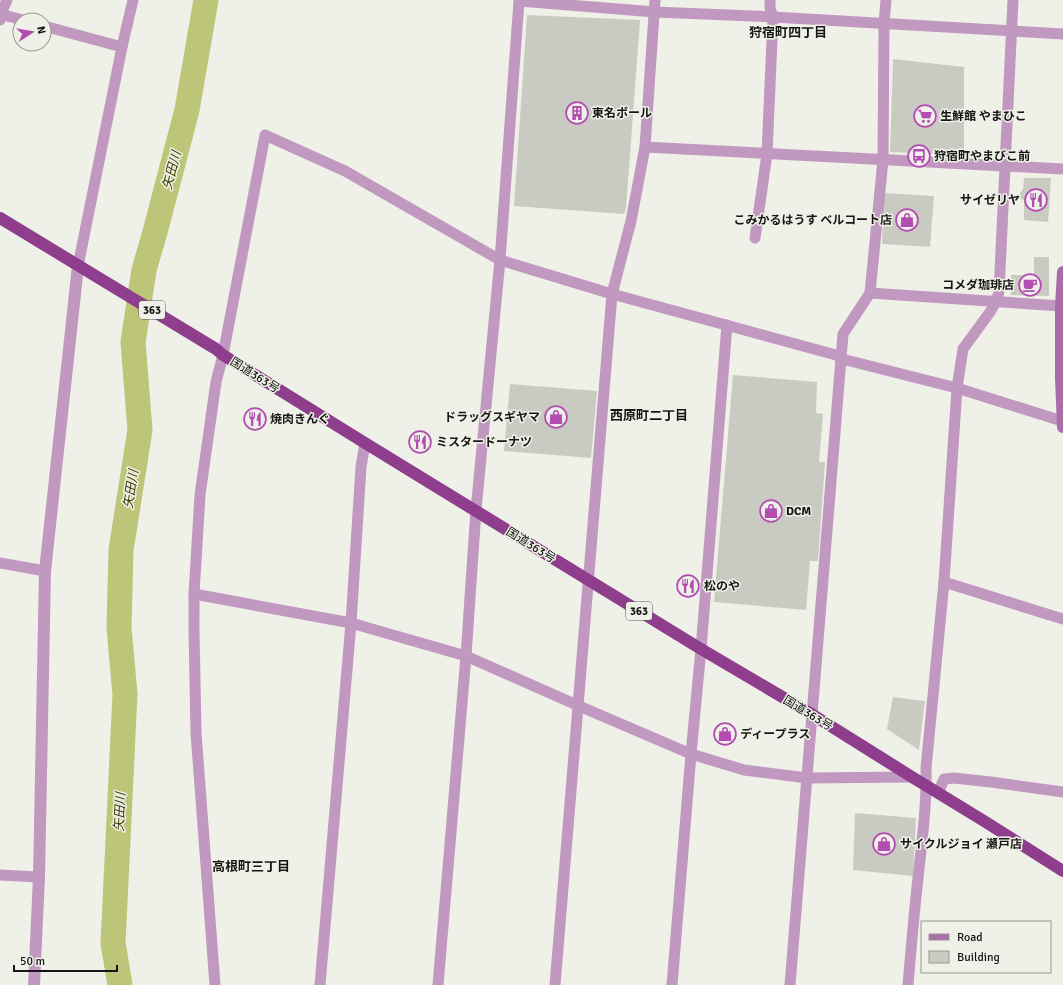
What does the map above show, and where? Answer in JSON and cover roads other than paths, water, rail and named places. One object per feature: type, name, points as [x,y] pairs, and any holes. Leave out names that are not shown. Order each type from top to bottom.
[{"type":"highway","name":"国道363号","points":[[0,218],[220,352],[588,580],[813,715],[1063,871]]},
{"type":"main road","points":[[1063,272],[1061,306],[1063,427]]},
{"type":"street","points":[[7,0],[0,16],[12,18]]},
{"type":"street","points":[[34,985],[39,877],[45,571],[83,269],[122,47],[133,0]]},
{"type":"street","points":[[555,985],[612,294],[631,221],[646,147],[655,0]]},
{"type":"street","points":[[755,238],[767,154],[773,17],[770,8],[770,0]]},
{"type":"street","points":[[790,985],[843,334],[870,293],[883,160],[884,24],[886,0]]},
{"type":"street","points":[[908,985],[927,786],[926,768],[944,582],[957,388],[963,349],[990,312],[996,302],[999,292],[1013,0]]},
{"type":"street","points":[[438,985],[466,656],[476,510],[500,260],[519,1],[655,12],[773,17],[1063,34]]},
{"type":"street","points":[[52,28],[122,47]]},
{"type":"street","points":[[215,985],[196,733],[194,594],[200,495],[220,352],[265,135],[346,171],[500,260],[612,294],[836,355],[842,359],[957,388],[1062,421]]},
{"type":"street","points":[[646,147],[1063,169]]},
{"type":"street","points":[[870,293],[1061,306]]},
{"type":"street","points":[[672,985],[727,325]]},
{"type":"street","points":[[320,985],[350,623],[361,467],[365,443]]},
{"type":"street","points":[[0,563],[45,571]]},
{"type":"street","points":[[944,582],[1063,619]]},
{"type":"street","points":[[194,594],[350,623],[466,656],[691,754],[744,770],[807,778],[912,778]]},
{"type":"street","points":[[938,793],[944,779],[954,778],[1063,792]]},
{"type":"street","points":[[0,875],[39,877]]},
{"type":"waterway","name":"矢田川","points":[[120,985],[113,943],[125,694],[119,628],[121,550],[140,430],[133,342],[144,270],[187,110],[206,0]]},
{"type":"place","name":"東名ボール","points":[[577,113]]},
{"type":"place","name":"生鮮館 やまひこ","points":[[925,116]]},
{"type":"place","name":"狩宿町やまびこ前","points":[[919,156]]},
{"type":"place","name":"サイゼリヤ","points":[[1036,200]]},
{"type":"place","name":"こみかるはうす ベルコート店","points":[[907,220]]},
{"type":"place","name":"コメダ珈琲店","points":[[1030,285]]},
{"type":"place","name":"ドラッグスギヤマ","points":[[556,417]]},
{"type":"place","name":"焼肉きんぐ","points":[[255,419]]},
{"type":"place","name":"ミスタードーナツ","points":[[420,442]]},
{"type":"place","name":"DCM","points":[[771,511]]},
{"type":"place","name":"松のや","points":[[688,586]]},
{"type":"place","name":"ディープラス","points":[[725,734]]},
{"type":"place","name":"サイクルジョイ 瀬戸店","points":[[884,844]]},
{"type":"district","name":"狩宿町四丁目","points":[[788,32]]},
{"type":"district","name":"西原町二丁目","points":[[649,415]]},
{"type":"district","name":"高根町三丁目","points":[[251,866]]}]
